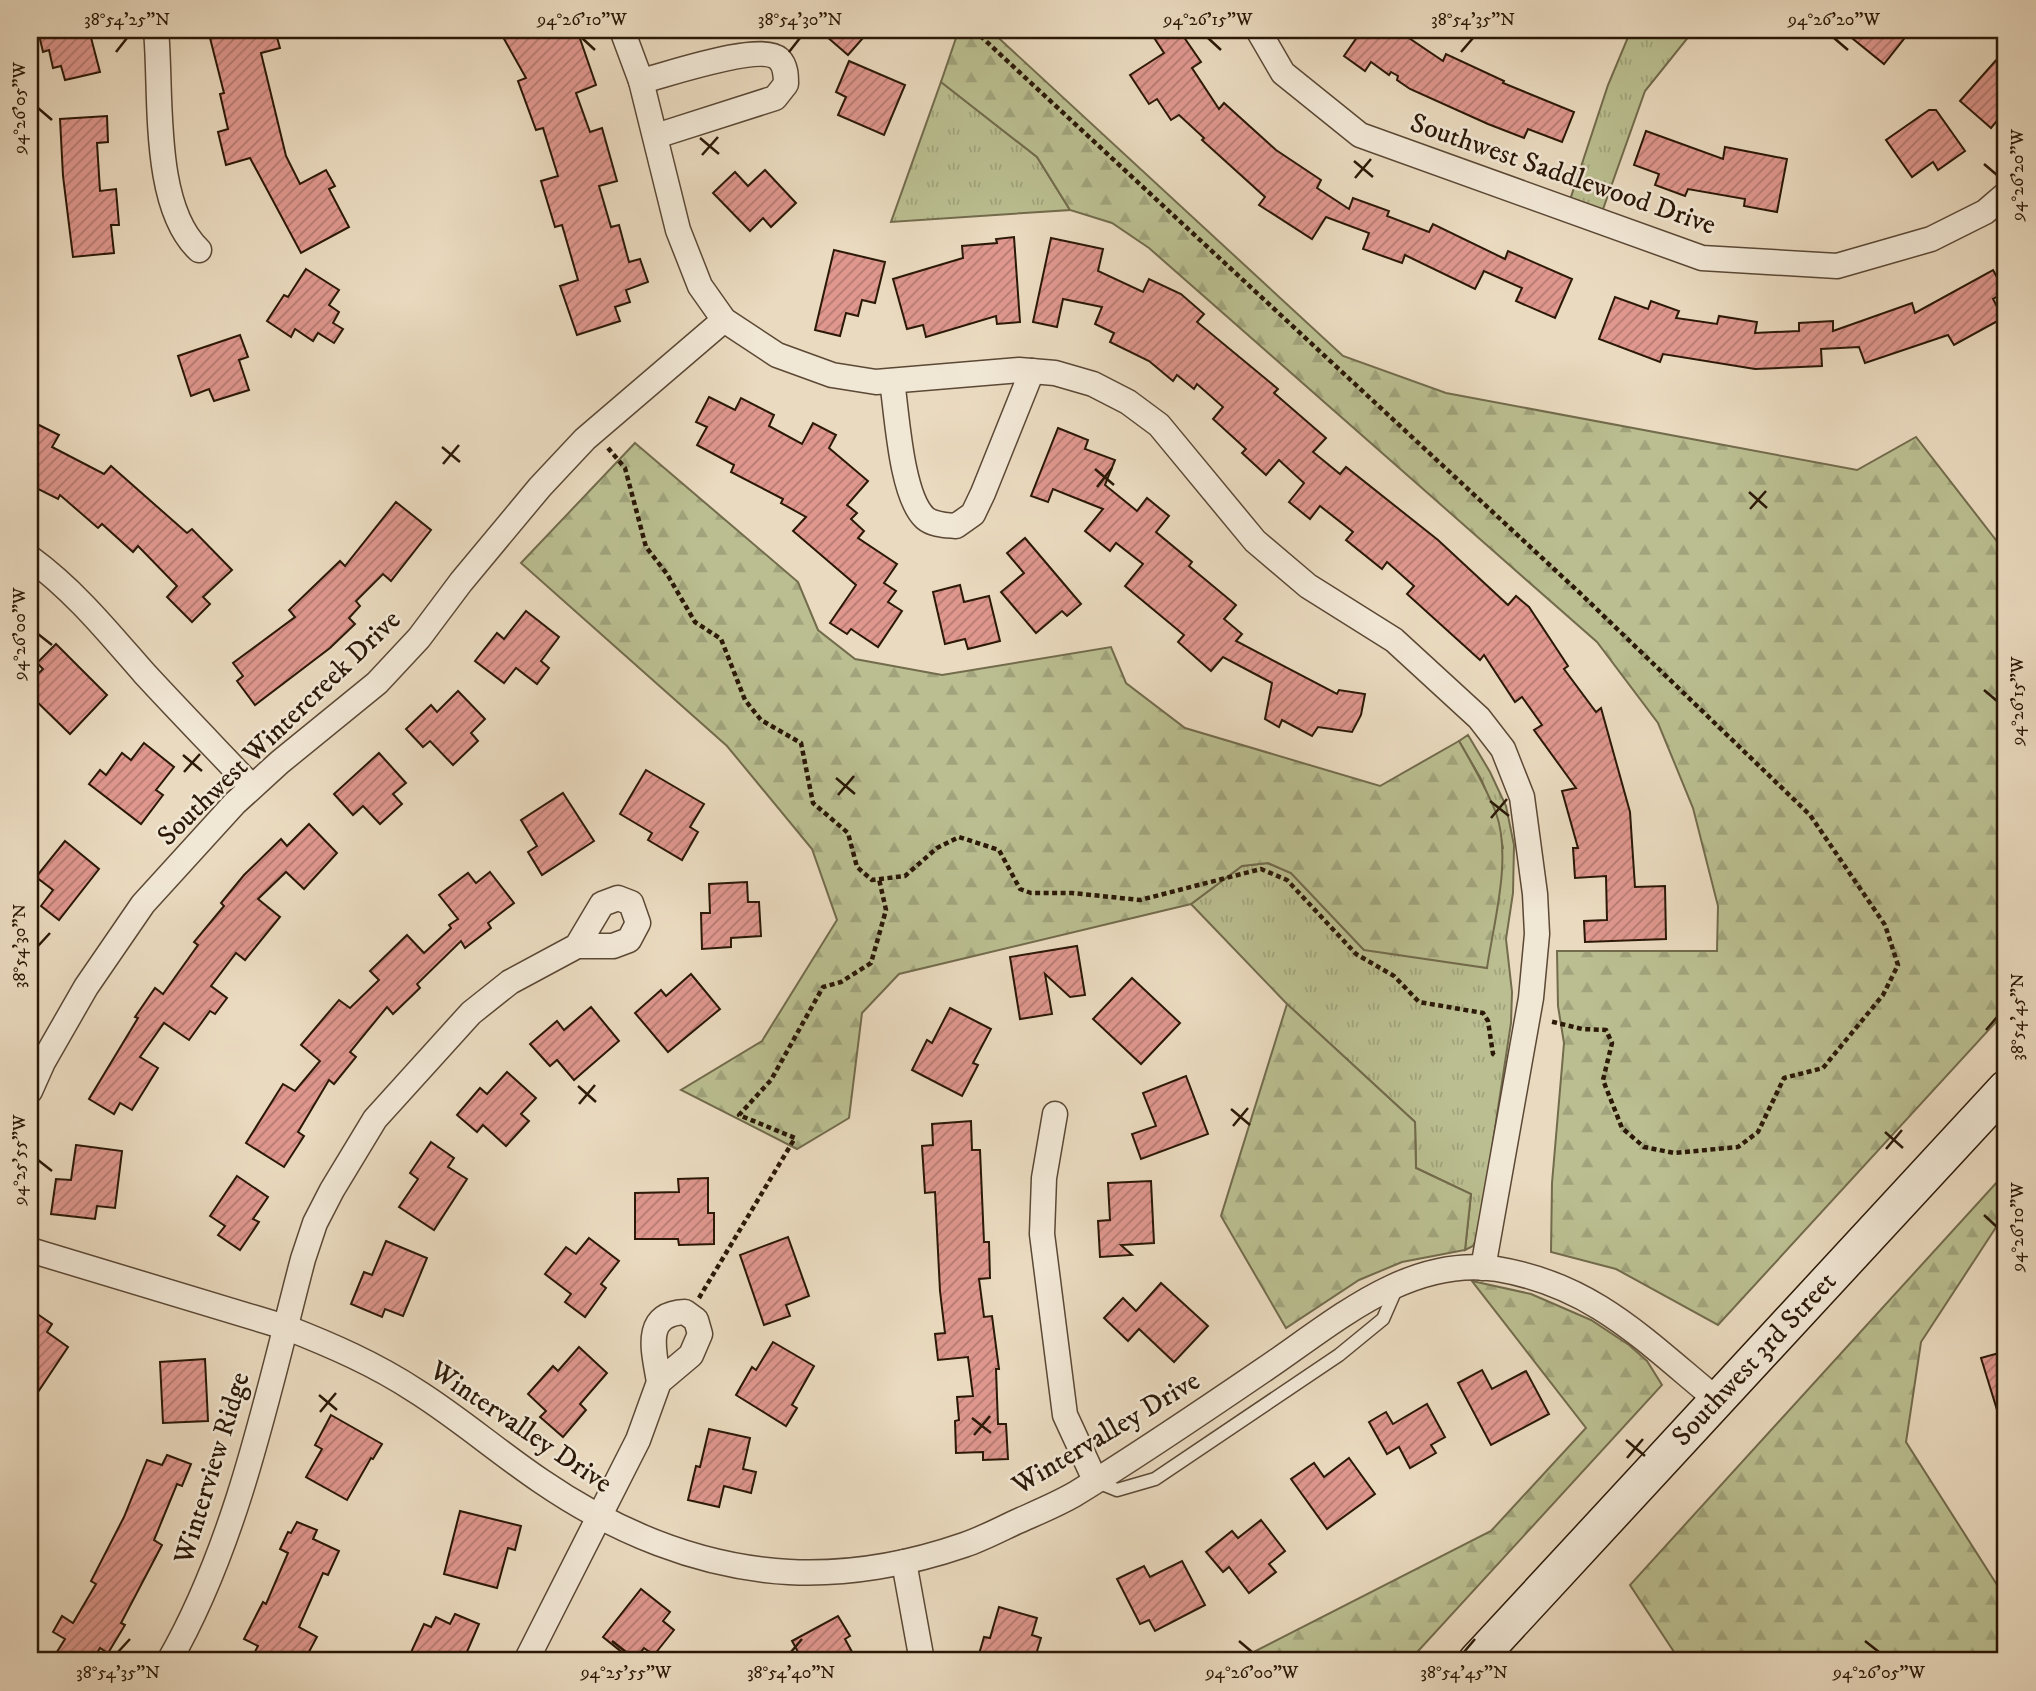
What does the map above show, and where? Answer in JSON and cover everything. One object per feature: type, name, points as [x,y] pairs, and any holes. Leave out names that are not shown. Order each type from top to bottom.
[{"type":"main road","name":"Southwest 3rd Street","points":[[1476,1661],[2006,1088]]},
{"type":"street","points":[[156,30],[164,170],[176,212],[192,243],[199,250]]},
{"type":"street","points":[[622,30],[641,81],[678,230],[700,286],[724,320],[777,355],[832,375],[876,382],[926,379],[973,372],[1055,373],[1093,384],[1128,402],[1159,425],[1255,541],[1308,586],[1394,640],[1479,718],[1503,749],[1522,797],[1535,894],[1536,934],[1531,998],[1483,1268]]},
{"type":"street","name":"Southwest Saddlewood Drive","points":[[1258,30],[1283,72],[1360,135],[1702,258],[1837,266],[1931,239],[2005,200]]},
{"type":"street","points":[[641,81],[747,53],[766,53],[778,59],[786,71],[786,84],[775,97],[656,136]]},
{"type":"street","name":"Southwest Wintercreek Drive","points":[[30,1091],[43,1062],[86,987],[143,904],[253,787],[377,683],[419,638],[461,582],[540,487],[593,433],[724,320]]},
{"type":"street","points":[[892,381],[907,489],[925,518],[940,525],[956,526],[972,514],[983,493],[1032,371]]},
{"type":"street","points":[[30,558],[82,601],[144,672],[253,787]]},
{"type":"street","name":"Winterview Ridge","points":[[169,1661],[202,1595],[237,1505],[316,1223],[352,1154],[375,1119],[471,1013],[510,982],[577,946]]},
{"type":"street","points":[[1055,1114],[1044,1178],[1042,1234],[1065,1415],[1095,1480]]},
{"type":"street","name":"Wintervalley Drive","points":[[30,1250],[285,1327],[326,1342],[402,1382],[543,1483],[599,1516],[669,1549],[729,1565],[791,1572],[866,1568],[904,1562],[966,1545],[1049,1507],[1265,1369],[1364,1299],[1418,1276],[1495,1269],[1539,1279],[1583,1296],[1617,1317],[1716,1399]]},
{"type":"street","points":[[526,1661],[638,1440],[659,1382],[653,1342],[656,1324],[670,1312],[685,1312],[696,1320],[700,1335],[691,1354],[659,1382]]},
{"type":"street","points":[[904,1562],[922,1661]]},
{"type":"path","points":[[593,433],[625,468],[646,547],[667,574],[695,622],[721,639],[745,700],[761,720],[801,743],[813,803],[848,833],[857,867],[872,880],[905,876],[937,848],[959,837],[999,850],[1020,889],[1031,893],[1072,893],[1140,900],[1261,870],[1287,880],[1356,954],[1394,976],[1419,1002],[1483,1013],[1488,1020],[1493,1054],[1500,1059],[1543,1020],[1583,1029],[1606,1030],[1612,1043],[1603,1080],[1622,1128],[1644,1147],[1674,1153],[1738,1146],[1758,1132],[1784,1078],[1823,1068],[1882,995],[1898,965],[1885,925],[1810,815],[1582,595],[974,30]]},
{"type":"path","points":[[689,1315],[795,1138],[739,1115],[771,1080],[823,987],[841,982],[871,963],[886,910],[879,879]]},
{"type":"green space","points":[[952,30],[990,30],[1343,356],[1446,393],[1857,470],[1916,437],[2006,553],[2006,1011],[1718,1325],[1616,1269],[1551,1252],[1552,1183],[1564,1043],[1558,1006],[1557,951],[1717,951],[1718,906],[1693,808],[1658,723],[1597,642],[1149,248],[1112,223],[1070,210],[1037,157],[941,82],[957,35]]},
{"type":"green space","points":[[1631,30],[1694,30],[1645,91],[1602,212],[1570,200],[1608,85]]},
{"type":"green space","points":[[941,82],[1037,157],[1070,210],[891,222]]},
{"type":"green space","points":[[635,443],[798,582],[818,630],[855,659],[942,675],[1111,647],[1126,683],[1185,728],[1380,786],[1459,741],[1488,794],[1500,831],[1502,869],[1487,968],[1364,950],[1291,873],[1268,863],[1242,866],[1191,904],[899,974],[862,1013],[849,1118],[797,1149],[681,1090],[762,1041],[837,920],[812,849],[727,746],[521,563]]},
{"type":"green space","points":[[1468,735],[1506,806],[1514,845],[1513,893],[1506,939],[1512,992],[1511,1023],[1479,1234],[1473,1246],[1465,1250],[1471,1194],[1416,1168],[1415,1122],[1287,1004],[1191,904],[1242,866],[1267,863],[1291,873],[1364,950],[1503,848],[1496,815],[1481,779],[1459,741]]},
{"type":"green space","points":[[1287,1004],[1415,1122],[1416,1168],[1471,1194],[1465,1250],[1402,1262],[1359,1280],[1286,1328],[1221,1216]]},
{"type":"green space","points":[[1998,1181],[2006,1195],[2006,1212],[1921,1342],[1906,1442],[2006,1599],[2006,1661],[1680,1661],[1630,1585]]},
{"type":"green space","points":[[1472,1281],[1531,1294],[1591,1320],[1629,1345],[1647,1361],[1662,1385],[1409,1661],[1236,1661],[1491,1531],[1586,1428]]},
{"type":"building","points":[[61,30],[89,30],[100,72],[65,80],[61,66],[53,68],[49,50],[43,52],[39,35]]},
{"type":"building","points":[[224,30],[275,30],[280,48],[261,53],[286,156],[300,184],[326,170],[335,186],[329,189],[349,227],[301,253],[250,158],[226,165],[218,132],[228,129],[220,94],[224,93],[210,38],[225,34]]},
{"type":"building","points":[[499,30],[577,30],[596,85],[576,93],[590,132],[602,128],[617,181],[599,186],[611,227],[619,225],[629,262],[640,259],[648,282],[626,290],[630,302],[615,307],[620,321],[577,335],[560,286],[578,280],[562,225],[555,227],[541,181],[558,176],[543,128],[536,130],[518,81],[526,78]]},
{"type":"building","points":[[819,30],[870,30],[848,55]]},
{"type":"building","points":[[1149,30],[1179,30],[1201,62],[1192,68],[1219,109],[1224,103],[1276,150],[1321,180],[1317,188],[1349,209],[1353,198],[1389,211],[1387,216],[1429,232],[1433,224],[1505,259],[1508,251],[1572,279],[1555,318],[1516,301],[1522,288],[1484,271],[1475,289],[1405,255],[1402,263],[1363,249],[1369,233],[1326,217],[1312,239],[1259,205],[1265,197],[1202,140],[1204,138],[1179,115],[1171,120],[1157,99],[1149,104],[1130,75],[1164,53]]},
{"type":"building","points":[[1362,30],[1397,30],[1443,61],[1446,54],[1504,81],[1503,83],[1574,112],[1562,142],[1528,129],[1524,138],[1488,124],[1410,89],[1397,80],[1398,76],[1391,72],[1389,75],[1371,62],[1365,71],[1344,56]]},
{"type":"building","points":[[1842,30],[1911,30],[1884,64]]},
{"type":"building","points":[[2006,49],[2006,110],[1991,128],[1960,101]]},
{"type":"building","points":[[849,61],[905,85],[884,135],[838,115],[846,97],[836,92]]},
{"type":"building","points":[[1929,110],[1936,110],[1965,151],[1938,170],[1933,162],[1912,177],[1886,140]]},
{"type":"building","points":[[107,116],[108,142],[97,143],[100,191],[116,189],[119,225],[111,225],[114,253],[73,257],[63,176],[60,119]]},
{"type":"building","points":[[1646,131],[1723,159],[1725,147],[1787,159],[1777,212],[1744,206],[1745,199],[1688,189],[1685,196],[1655,185],[1659,174],[1634,165]]},
{"type":"building","points":[[765,170],[796,203],[771,227],[763,218],[750,231],[713,193],[735,172],[748,186]]},
{"type":"building","points":[[1014,237],[1020,322],[997,324],[996,316],[926,337],[923,325],[907,329],[893,279],[963,258],[962,246],[997,243],[996,239]]},
{"type":"building","points":[[1051,238],[1103,249],[1098,271],[1143,292],[1149,279],[1181,294],[1204,314],[1197,322],[1278,389],[1274,393],[1326,438],[1313,452],[1340,474],[1346,467],[1438,540],[1508,605],[1516,596],[1529,607],[1568,666],[1564,669],[1596,712],[1601,708],[1630,812],[1635,887],[1665,886],[1666,939],[1585,942],[1584,921],[1607,920],[1606,876],[1575,878],[1573,848],[1578,848],[1562,791],[1576,788],[1534,730],[1542,725],[1522,697],[1515,702],[1484,655],[1480,660],[1407,594],[1414,586],[1387,562],[1382,569],[1346,540],[1353,532],[1320,506],[1310,519],[1289,502],[1304,483],[1279,460],[1266,475],[1242,453],[1246,449],[1213,419],[1223,407],[1197,384],[1194,389],[1177,375],[1173,381],[1149,361],[1110,342],[1114,333],[1095,324],[1102,307],[1063,299],[1057,327],[1033,322]]},
{"type":"building","points":[[834,250],[885,262],[875,303],[862,300],[858,316],[846,313],[840,336],[815,330]]},
{"type":"building","points":[[306,269],[339,290],[329,305],[339,312],[333,323],[343,329],[334,343],[318,333],[313,341],[295,329],[291,337],[267,321],[284,295],[288,297]]},
{"type":"building","points":[[1993,270],[2005,292],[1993,299],[2003,318],[1954,345],[1948,335],[1865,363],[1859,347],[1821,349],[1822,366],[1755,369],[1663,354],[1660,362],[1599,339],[1615,297],[1648,309],[1651,301],[1679,311],[1676,318],[1717,324],[1719,316],[1757,322],[1755,333],[1799,331],[1799,323],[1833,321],[1833,331],[1912,303],[1915,313]]},
{"type":"building","points":[[240,335],[248,357],[239,360],[249,390],[214,401],[209,389],[191,396],[178,356]]},
{"type":"building","points":[[709,397],[735,410],[741,398],[774,415],[769,426],[802,444],[813,423],[836,435],[829,448],[868,481],[847,505],[857,513],[851,519],[864,531],[858,538],[897,564],[884,583],[896,591],[888,602],[902,611],[878,647],[851,629],[847,634],[830,623],[856,585],[793,531],[806,517],[781,503],[783,499],[731,472],[734,465],[697,445],[707,427],[696,422]]},
{"type":"building","points":[[39,425],[59,435],[52,447],[104,474],[111,466],[187,533],[192,529],[232,570],[203,597],[210,604],[192,622],[167,597],[177,586],[138,546],[133,552],[102,524],[98,528],[60,495],[58,499],[30,485],[30,442]]},
{"type":"building","points":[[1058,428],[1088,440],[1085,449],[1115,460],[1105,485],[1137,511],[1147,498],[1169,516],[1156,532],[1192,562],[1189,566],[1236,605],[1224,619],[1242,634],[1236,641],[1337,694],[1339,690],[1365,694],[1361,715],[1352,732],[1318,727],[1312,736],[1282,720],[1279,727],[1265,719],[1272,683],[1223,657],[1211,671],[1178,642],[1184,635],[1125,586],[1143,564],[1116,543],[1110,551],[1085,531],[1103,509],[1053,489],[1048,502],[1031,496]]},
{"type":"building","points":[[396,502],[431,530],[391,581],[383,574],[356,601],[360,606],[349,618],[355,624],[330,648],[255,705],[237,681],[243,676],[233,663],[295,617],[289,610],[340,561],[345,566]]},
{"type":"building","points":[[1025,538],[1081,604],[1067,616],[1062,611],[1036,633],[1001,592],[1024,573],[1007,553]]},
{"type":"building","points":[[960,585],[964,602],[989,596],[1000,641],[968,649],[965,639],[945,644],[933,592]]},
{"type":"building","points":[[526,611],[559,637],[541,661],[549,668],[537,684],[516,668],[504,683],[475,661],[497,633],[504,639]]},
{"type":"building","points":[[56,644],[107,695],[70,734],[30,695],[38,687],[31,681],[43,669],[37,663]]},
{"type":"building","points":[[458,691],[485,719],[471,733],[478,741],[453,765],[430,741],[423,747],[406,729],[431,705],[437,712]]},
{"type":"building","points":[[144,743],[174,767],[156,790],[163,795],[141,824],[89,784],[100,770],[106,775],[122,753],[131,760]]},
{"type":"building","points":[[379,753],[406,783],[393,794],[402,804],[380,824],[363,806],[353,815],[334,794]]},
{"type":"building","points":[[646,770],[704,804],[690,827],[698,832],[682,860],[648,840],[652,833],[620,814]]},
{"type":"building","points":[[563,793],[594,841],[542,875],[528,852],[537,846],[521,820]]},
{"type":"building","points":[[309,824],[337,853],[304,889],[286,872],[258,899],[280,917],[245,960],[236,953],[211,986],[227,998],[215,1014],[210,1011],[189,1040],[164,1023],[140,1057],[158,1068],[132,1110],[120,1103],[114,1114],[89,1099],[138,1018],[135,1017],[155,988],[163,994],[198,945],[194,942],[224,906],[221,903],[244,875],[281,839],[287,846]]},
{"type":"building","points":[[65,841],[99,869],[59,920],[41,906],[53,890],[36,877]]},
{"type":"building","points":[[490,872],[514,903],[488,923],[491,928],[465,948],[461,941],[417,984],[420,988],[393,1014],[387,1007],[350,1052],[356,1057],[334,1084],[329,1080],[298,1132],[304,1136],[284,1167],[246,1143],[283,1084],[295,1091],[320,1061],[301,1045],[339,1000],[350,1008],[379,980],[370,971],[407,935],[424,953],[451,928],[449,925],[458,919],[439,895],[468,873],[476,883]]},
{"type":"building","points":[[747,882],[748,902],[759,902],[761,936],[731,938],[731,947],[702,949],[701,913],[710,913],[709,884]]},
{"type":"building","points":[[1077,946],[1085,995],[1070,997],[1045,974],[1052,1014],[1020,1019],[1010,957]]},
{"type":"building","points":[[691,974],[720,1009],[668,1052],[635,1013],[661,990],[666,996]]},
{"type":"building","points":[[1132,978],[1180,1023],[1141,1064],[1093,1019]]},
{"type":"building","points":[[591,1007],[619,1041],[574,1080],[557,1060],[550,1066],[530,1044],[557,1021],[564,1030]]},
{"type":"building","points":[[950,1008],[991,1029],[973,1063],[978,1065],[962,1096],[912,1070],[927,1040],[932,1043]]},
{"type":"building","points":[[507,1072],[536,1098],[521,1114],[529,1121],[506,1146],[483,1125],[477,1132],[457,1115],[480,1088],[487,1094]]},
{"type":"building","points":[[1186,1076],[1208,1134],[1141,1159],[1132,1134],[1156,1126],[1143,1093]]},
{"type":"building","points":[[971,1121],[972,1150],[980,1150],[984,1242],[989,1242],[990,1278],[979,1279],[984,1317],[992,1316],[999,1369],[996,1369],[998,1424],[1006,1424],[1008,1459],[983,1460],[983,1452],[956,1453],[955,1421],[959,1420],[957,1397],[973,1396],[968,1357],[938,1360],[935,1334],[945,1333],[935,1192],[925,1193],[922,1146],[933,1145],[932,1124]]},
{"type":"building","points":[[431,1142],[454,1158],[448,1167],[467,1179],[434,1230],[399,1207],[418,1179],[410,1173]]},
{"type":"building","points":[[76,1145],[122,1151],[115,1208],[97,1206],[95,1219],[51,1214],[56,1179],[71,1180]]},
{"type":"building","points":[[237,1176],[268,1197],[253,1219],[259,1222],[240,1250],[218,1235],[225,1226],[210,1216]]},
{"type":"building","points":[[708,1178],[708,1213],[714,1213],[714,1244],[679,1245],[678,1239],[635,1239],[635,1193],[679,1192],[678,1179]]},
{"type":"building","points":[[1151,1181],[1154,1243],[1121,1245],[1132,1255],[1100,1257],[1098,1221],[1110,1220],[1108,1183]]},
{"type":"building","points":[[788,1237],[809,1296],[786,1305],[790,1316],[764,1325],[740,1255]]},
{"type":"building","points":[[589,1238],[619,1261],[601,1284],[606,1288],[585,1317],[565,1302],[571,1294],[545,1274],[566,1247],[576,1254]]},
{"type":"building","points":[[386,1241],[427,1258],[403,1316],[385,1309],[382,1317],[351,1304],[364,1272],[372,1275]]},
{"type":"building","points":[[1161,1283],[1208,1326],[1174,1362],[1139,1329],[1128,1341],[1104,1318],[1123,1298],[1136,1311]]},
{"type":"building","points":[[30,1309],[52,1324],[47,1332],[68,1347],[30,1404]]},
{"type":"building","points":[[773,1342],[814,1366],[792,1405],[797,1408],[786,1426],[736,1395],[752,1367],[756,1370]]},
{"type":"building","points":[[579,1347],[607,1373],[580,1404],[586,1410],[563,1437],[540,1417],[546,1411],[528,1394],[553,1366],[558,1371]]},
{"type":"building","points":[[2006,1351],[2006,1425],[2002,1426],[1981,1358]]},
{"type":"building","points":[[205,1359],[208,1421],[163,1423],[160,1362]]},
{"type":"building","points":[[1482,1370],[1492,1389],[1526,1371],[1549,1414],[1491,1445],[1458,1383]]},
{"type":"building","points":[[1427,1404],[1445,1437],[1431,1445],[1436,1453],[1410,1468],[1399,1447],[1387,1454],[1369,1422],[1386,1412],[1393,1424]]},
{"type":"building","points":[[331,1415],[382,1444],[347,1500],[306,1477],[322,1449],[315,1445]]},
{"type":"building","points":[[709,1429],[750,1438],[743,1469],[756,1472],[751,1493],[724,1486],[719,1507],[688,1500],[696,1466],[700,1467]]},
{"type":"building","points":[[167,1455],[191,1464],[182,1486],[177,1484],[154,1540],[162,1545],[121,1623],[125,1625],[108,1653],[100,1648],[92,1661],[65,1661],[55,1655],[65,1639],[53,1632],[62,1616],[73,1623],[96,1584],[91,1581],[124,1517],[147,1460],[162,1465]]},
{"type":"building","points":[[1349,1458],[1375,1494],[1327,1529],[1291,1479],[1314,1463],[1324,1477]]},
{"type":"building","points":[[460,1511],[521,1526],[515,1550],[508,1548],[497,1588],[444,1574]]},
{"type":"building","points":[[1261,1520],[1285,1551],[1269,1564],[1276,1572],[1249,1593],[1229,1567],[1223,1572],[1206,1552],[1232,1531],[1238,1538]]},
{"type":"building","points":[[297,1522],[317,1530],[313,1539],[339,1551],[328,1575],[323,1573],[299,1627],[317,1637],[304,1661],[250,1661],[258,1646],[244,1639],[263,1602],[266,1604],[288,1553],[280,1549],[288,1532],[291,1533]]},
{"type":"building","points":[[1182,1561],[1205,1605],[1155,1631],[1149,1620],[1140,1624],[1117,1579],[1144,1566],[1150,1577]]},
{"type":"building","points":[[641,1589],[670,1612],[663,1621],[674,1630],[654,1655],[644,1648],[633,1661],[603,1637]]},
{"type":"building","points":[[999,1607],[1037,1618],[1032,1635],[1041,1638],[1034,1661],[977,1661],[984,1637],[990,1638]]},
{"type":"building","points":[[455,1614],[479,1624],[463,1661],[407,1661],[424,1624],[431,1627],[436,1617],[450,1624]]},
{"type":"building","points":[[838,1616],[850,1636],[845,1639],[857,1661],[803,1661],[792,1641]]}]
